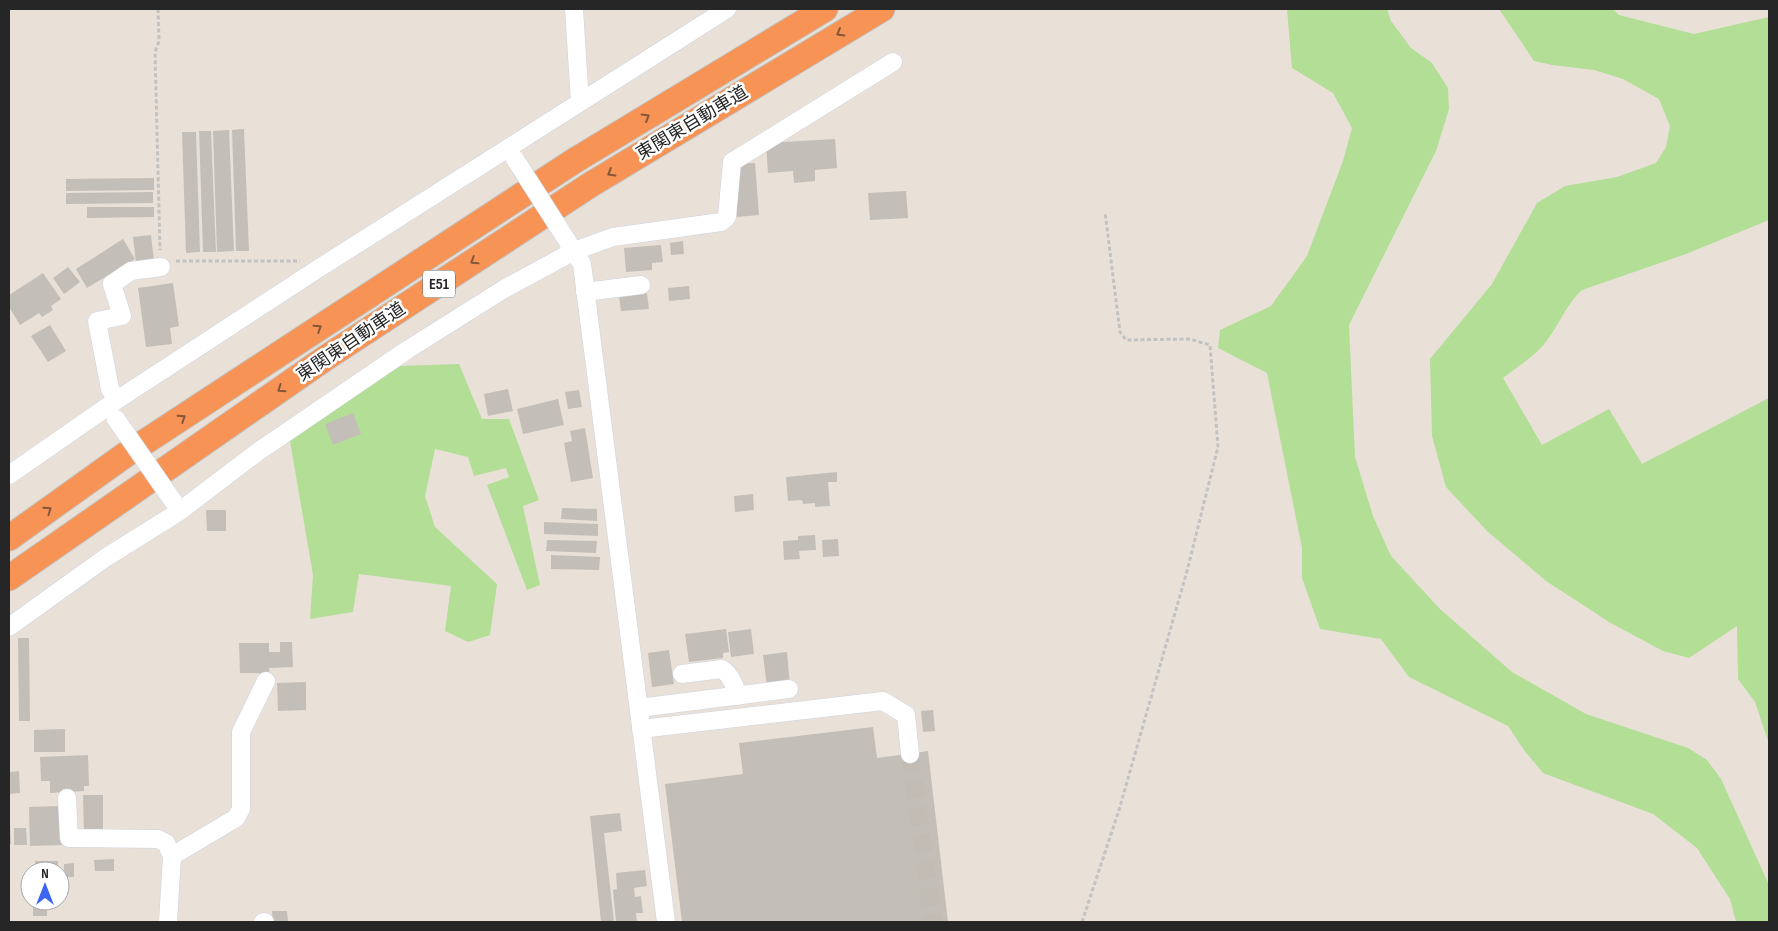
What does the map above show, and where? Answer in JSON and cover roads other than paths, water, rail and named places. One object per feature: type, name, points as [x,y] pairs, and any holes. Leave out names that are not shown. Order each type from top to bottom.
[{"type":"highway","name":"東関東自動車道","points":[[9,538],[125,455],[574,161],[825,9]]},
{"type":"highway","name":"東関東自動車道","points":[[9,578],[352,340],[590,185],[882,9]]},
{"type":"street","points":[[574,9],[580,102]]},
{"type":"street","points":[[698,27],[699,9]]},
{"type":"street","points":[[9,475],[114,408],[313,272],[511,154],[580,102],[728,9]]},
{"type":"street","points":[[9,627],[176,506],[407,350],[571,247],[613,237],[721,222],[727,217],[732,162],[894,62]]},
{"type":"street","points":[[511,154],[582,264],[666,922]]},
{"type":"street","points":[[164,260],[131,271],[112,284],[122,316],[97,321],[114,408],[176,506]]},
{"type":"street","points":[[586,292],[641,285]]},
{"type":"street","points":[[682,674],[722,669],[727,672],[738,696]]},
{"type":"street","points":[[172,856],[236,818],[241,809],[241,732],[266,681]]},
{"type":"street","points":[[639,708],[789,689]]},
{"type":"street","points":[[642,729],[883,701],[906,715],[910,754]]},
{"type":"street","points":[[67,798],[69,838],[158,839],[166,843],[172,856],[168,922]]},
{"type":"tunnel","points":[[910,754],[933,922]]}]
